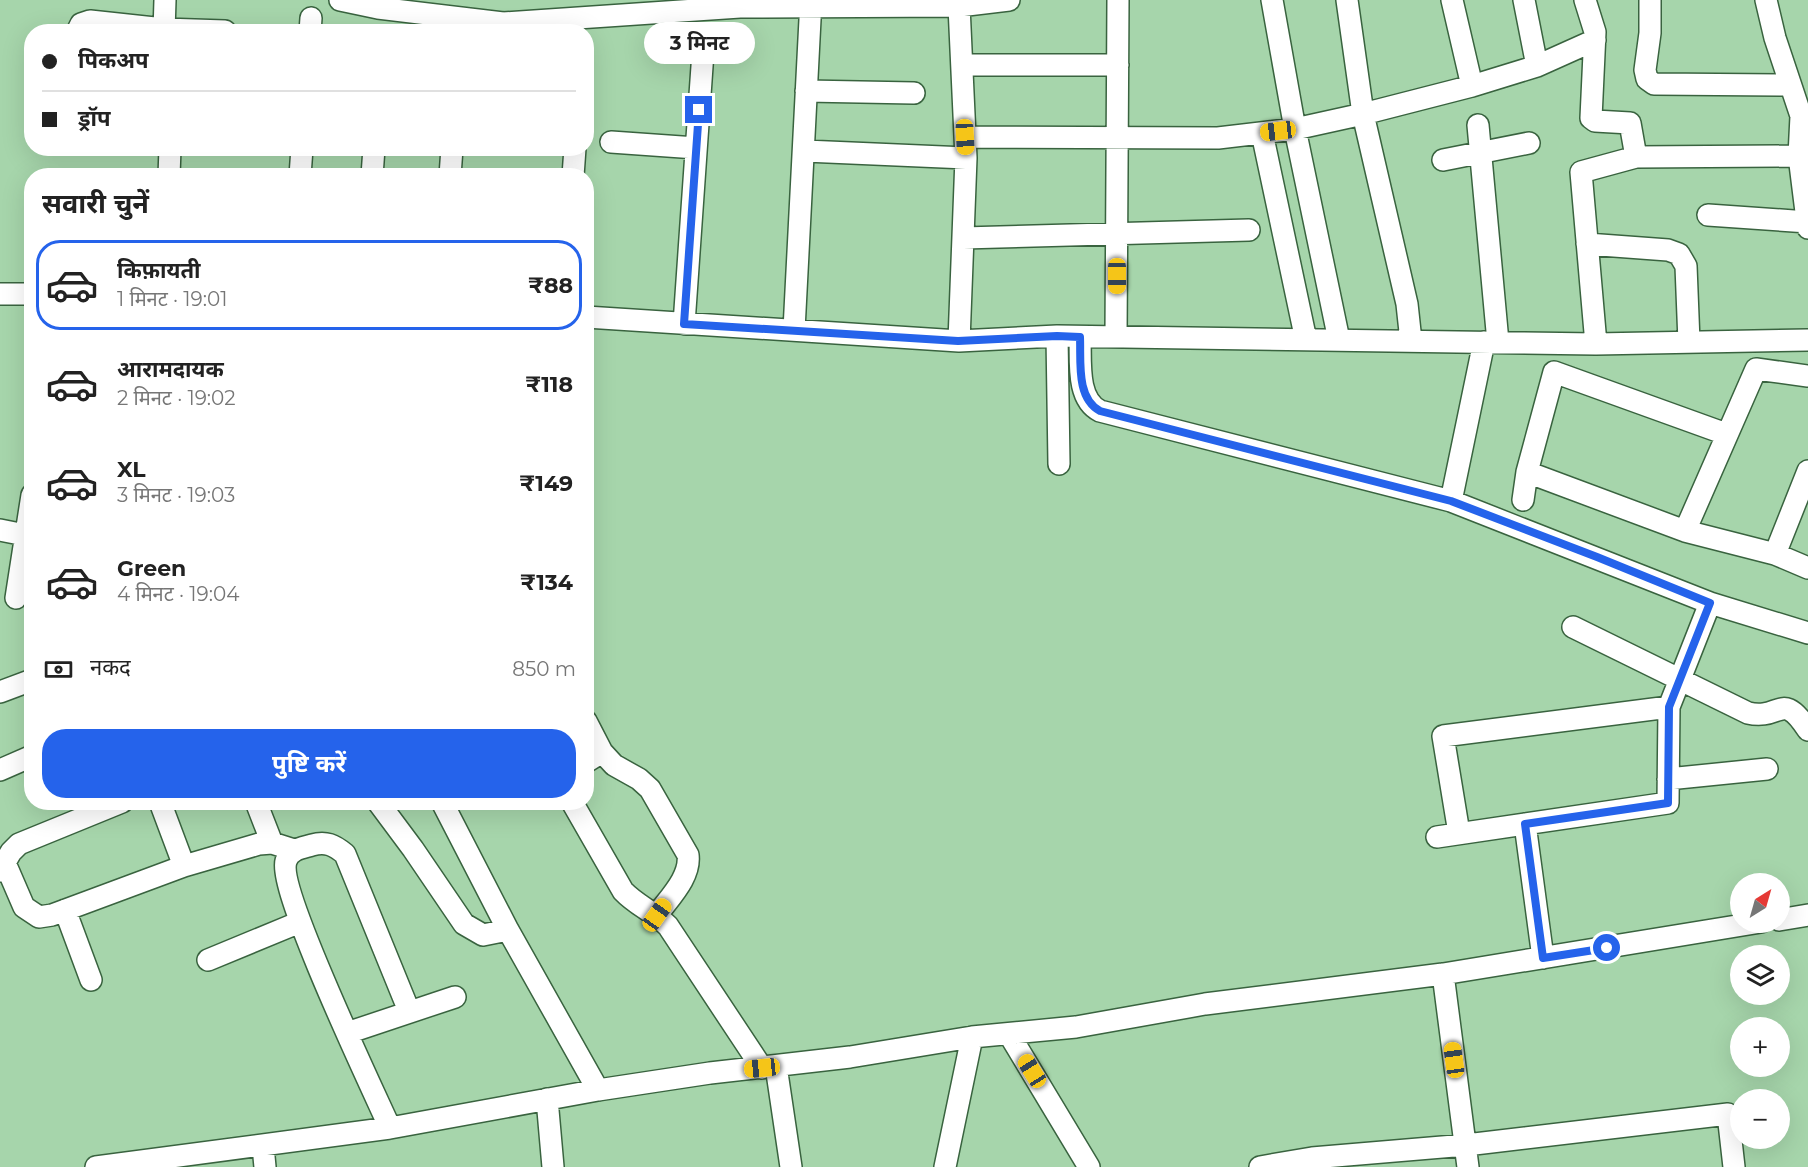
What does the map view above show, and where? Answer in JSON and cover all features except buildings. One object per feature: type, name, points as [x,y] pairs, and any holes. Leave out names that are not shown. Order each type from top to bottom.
[{"type":"street","points":[[164,24],[165,0]]},
{"type":"street","points":[[340,0],[378,8],[469,10],[503,23],[567,10],[740,3],[959,6],[1009,0]]},
{"type":"street","points":[[1116,337],[1118,0]]},
{"type":"street","points":[[1272,0],[1295,129],[1339,340]]},
{"type":"street","points":[[1347,0],[1363,114],[1407,304],[1411,341]]},
{"type":"street","points":[[1452,0],[1472,86]]},
{"type":"street","points":[[1524,0],[1537,66]]},
{"type":"street","points":[[1586,0],[1595,40],[1591,118],[1595,121],[1630,123],[1636,157]]},
{"type":"street","points":[[1650,0],[1650,33],[1645,70],[1647,79],[1654,84],[1790,85]]},
{"type":"street","points":[[1766,0],[1801,116],[1798,156],[1808,228]]},
{"type":"street","points":[[794,330],[805,151],[810,4]]},
{"type":"street","points":[[958,341],[966,148],[959,6]]},
{"type":"street","points":[[81,24],[90,21],[115,24]]},
{"type":"street","points":[[805,151],[966,148],[1117,136],[1218,138],[1295,129],[1472,86],[1537,66],[1595,40]]},
{"type":"street","points":[[684,324],[703,52]]},
{"type":"street","points":[[962,65],[1118,65]]},
{"type":"street","points":[[807,91],[914,93]]},
{"type":"street","points":[[1451,501],[1491,342],[1478,125]]},
{"type":"street","points":[[1262,133],[1306,340]]},
{"type":"street","points":[[611,142],[696,148]]},
{"type":"street","points":[[1443,160],[1529,143]]},
{"type":"street","points":[[1596,344],[1581,172],[1636,157],[1798,156]]},
{"type":"street","points":[[1708,215],[1808,222]]},
{"type":"street","points":[[963,238],[1249,230]]},
{"type":"street","points":[[1587,244],[1668,250],[1679,254],[1686,266],[1689,342]]},
{"type":"street","points":[[0,294],[24,294]]},
{"type":"street","points":[[594,318],[958,341],[1057,336],[1596,344],[1808,340]]},
{"type":"street","points":[[1057,336],[1059,464]]},
{"type":"street","points":[[1080,337],[1086,400],[1090,406],[1100,411],[1451,501],[1710,603],[1808,633]]},
{"type":"street","points":[[1685,531],[1756,369],[1808,376]]},
{"type":"street","points":[[1523,500],[1527,472],[1554,372],[1726,434]]},
{"type":"street","points":[[1775,554],[1808,471]]},
{"type":"street","points":[[1527,472],[1685,531],[1775,554],[1808,568]]},
{"type":"street","points":[[0,530],[24,535]]},
{"type":"street","points":[[16,598],[24,542]]},
{"type":"street","points":[[1437,837],[1668,803],[1669,707],[1710,603]]},
{"type":"street","points":[[1574,627],[1748,713],[1765,714],[1786,708],[1801,709],[1808,730]]},
{"type":"street","points":[[0,692],[24,683]]},
{"type":"street","points":[[1459,833],[1443,736],[1669,707]]},
{"type":"street","points":[[594,757],[639,779],[650,789],[688,855],[689,865],[685,874],[657,915]]},
{"type":"street","points":[[0,770],[24,760]]},
{"type":"street","points":[[1668,779],[1767,769]]},
{"type":"street","points":[[102,810],[24,841],[11,852],[3,867],[24,907],[31,914],[39,917],[65,910],[184,866],[272,843],[294,850],[321,843],[334,845],[345,854],[410,1011]]},
{"type":"street","points":[[163,810],[184,866]]},
{"type":"street","points":[[259,810],[272,843]]},
{"type":"street","points":[[384,810],[464,924],[474,932],[483,935],[508,930]]},
{"type":"street","points":[[446,810],[508,930],[598,1090]]},
{"type":"street","points":[[576,810],[622,891],[633,902],[657,915],[668,926],[769,1067],[791,1167]]},
{"type":"street","points":[[1525,824],[1543,958]]},
{"type":"street","points":[[294,850],[287,859],[285,869],[300,922],[390,1128]]},
{"type":"street","points":[[65,910],[92,980]]},
{"type":"street","points":[[1790,918],[1808,915]]},
{"type":"street","points":[[208,960],[300,922]]},
{"type":"street","points":[[96,1167],[173,1156],[264,1157],[390,1128],[598,1090],[850,1057],[972,1037],[1076,1027],[1205,1004],[1443,974],[1730,927]]},
{"type":"street","points":[[1443,974],[1468,1167]]},
{"type":"street","points":[[347,1033],[455,997]]},
{"type":"street","points":[[1009,1034],[1089,1167]]},
{"type":"street","points":[[945,1167],[972,1037]]},
{"type":"street","points":[[547,1099],[553,1167]]},
{"type":"street","points":[[1260,1167],[1728,1114],[1734,1167]]},
{"type":"route","points":[[699,110],[684,324],[958,341],[1080,337],[1086,400],[1090,406],[1100,411],[1115,417],[1451,501],[1710,603],[1669,707],[1668,803],[1525,824],[1543,958],[1607,948]]}]
